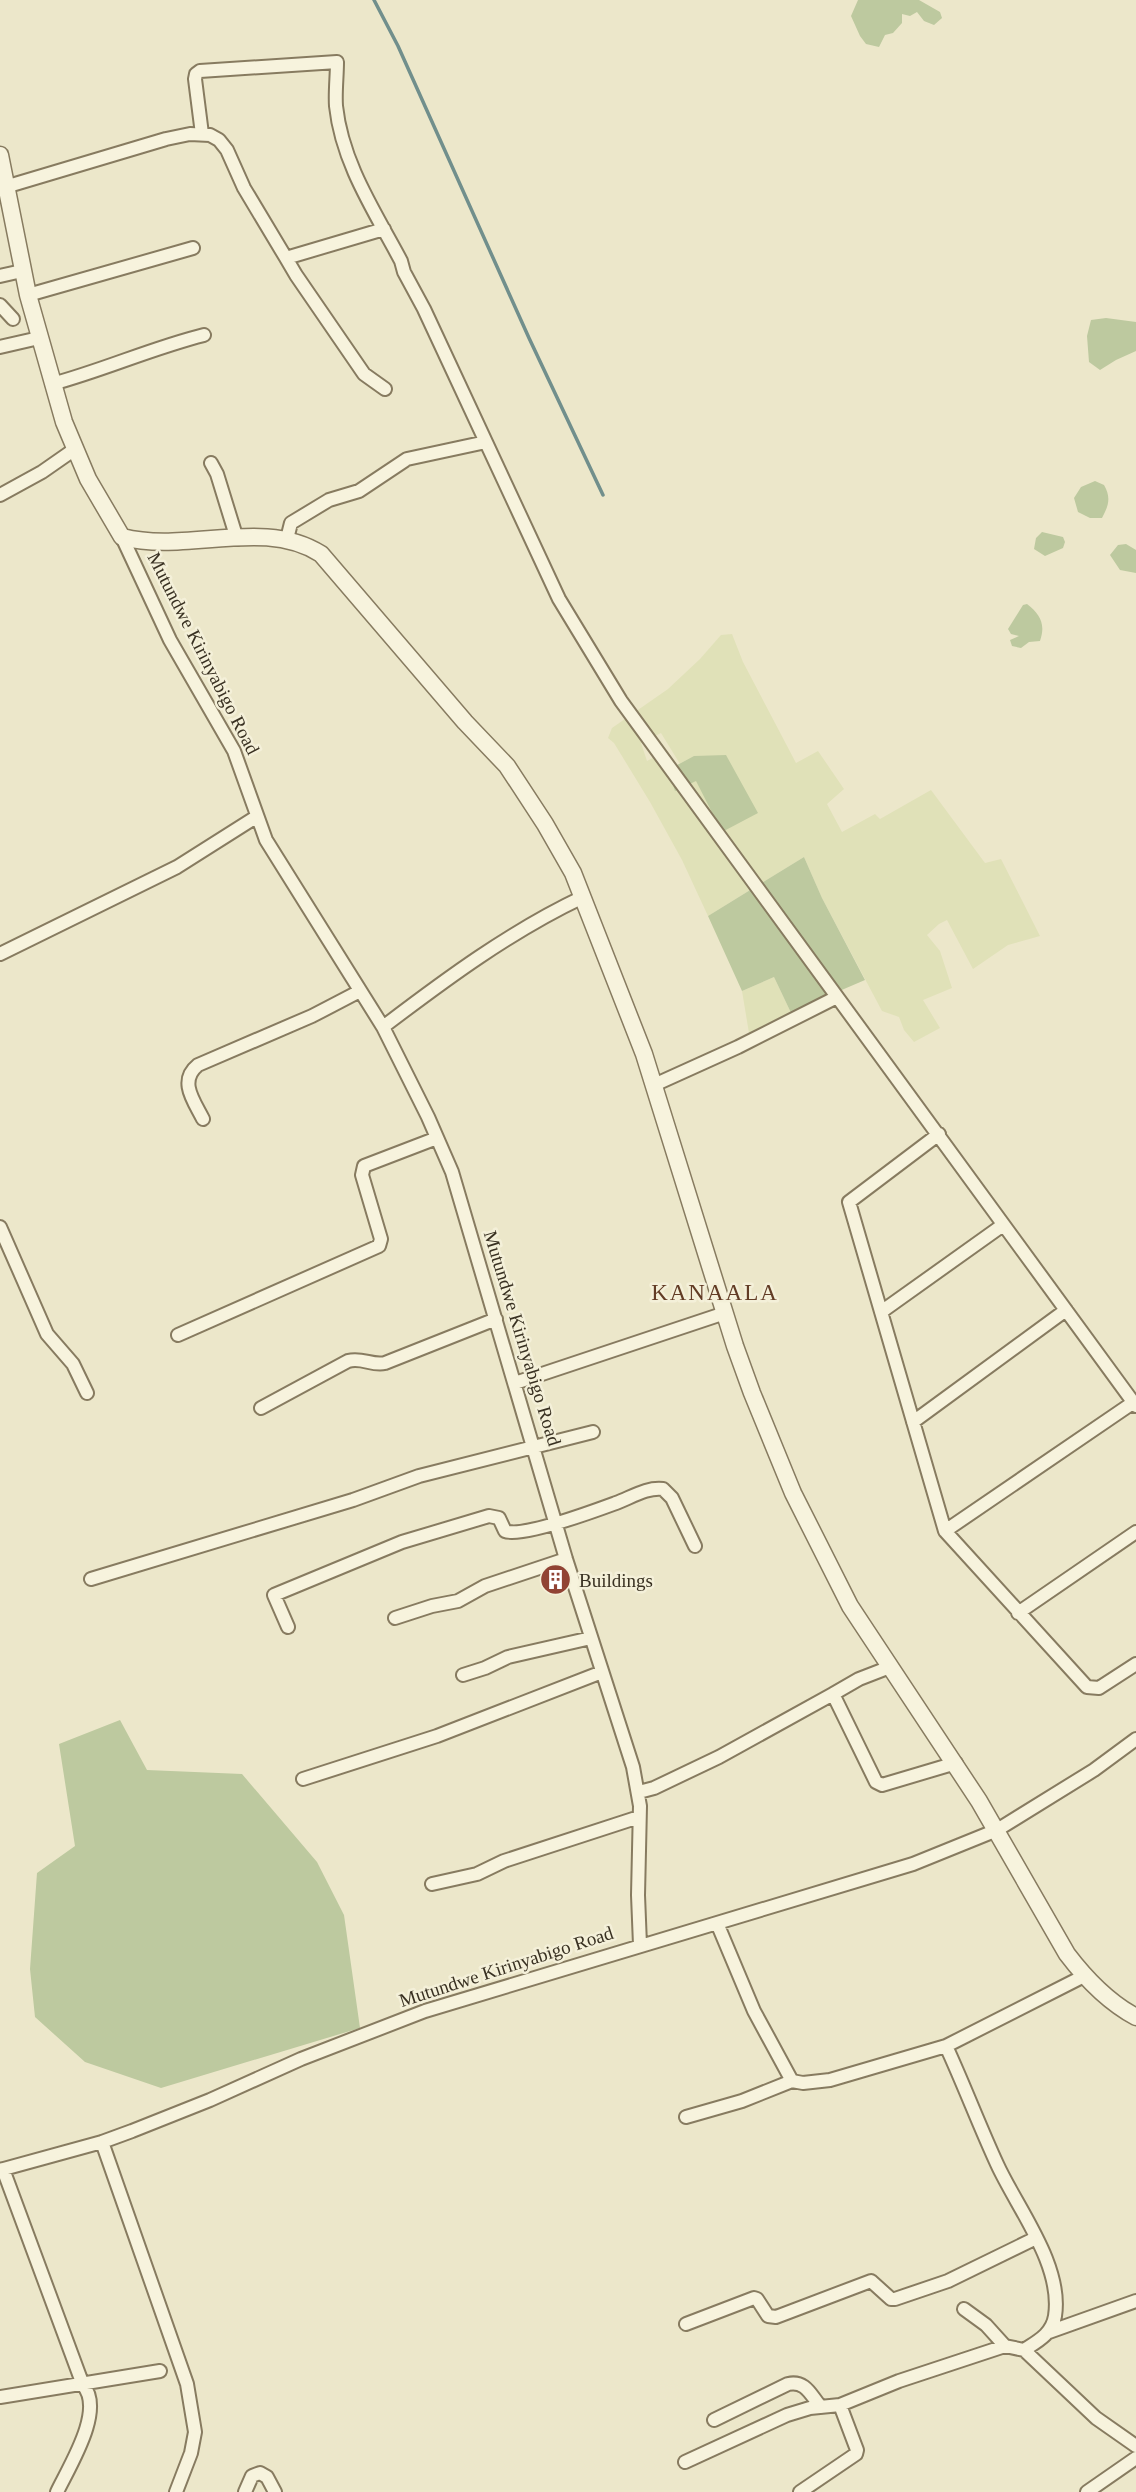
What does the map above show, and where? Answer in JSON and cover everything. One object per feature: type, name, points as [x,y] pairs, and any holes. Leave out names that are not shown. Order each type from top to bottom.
[{"type":"street","points":[[202,134],[195,79],[200,71],[337,62],[336,106],[347,150],[365,198],[384,229],[559,599],[621,701],[1135,1404],[945,1531]]},
{"type":"street","points":[[5,187],[155,142],[202,134],[219,140],[296,275],[364,374],[385,389]]},
{"type":"street","name":"Mutundwe Kirinyabigo Road","points":[[0,155],[27,295],[52,384],[75,449],[103,508],[122,537],[170,640],[234,751],[266,840],[383,1027],[452,1172],[566,1559],[622,1727],[639,1792],[640,1945],[425,2011],[301,2059],[210,2100],[102,2142],[2,2170]]},
{"type":"street","points":[[286,258],[384,229]]},
{"type":"street","points":[[27,295],[193,248]]},
{"type":"street","points":[[0,276],[22,271]]},
{"type":"street","points":[[0,305],[13,319]]},
{"type":"street","points":[[52,384],[84,376],[172,343],[204,335]]},
{"type":"street","points":[[0,347],[39,338]]},
{"type":"street","points":[[287,539],[291,523],[329,500],[359,491],[407,459],[486,442]]},
{"type":"street","points":[[0,495],[42,472],[75,449]]},
{"type":"street","points":[[211,463],[218,474],[237,539]]},
{"type":"street","points":[[122,537],[142,543],[257,537],[287,539],[309,546],[321,554],[507,766],[545,824],[573,873],[583,897],[654,1085],[752,1393],[793,1493],[850,1606],[956,1763],[1067,1954],[1084,1976],[1109,1999],[1136,2017]]},
{"type":"street","points":[[0,954],[177,867],[256,817]]},
{"type":"street","points":[[383,1027],[438,985],[497,946],[547,914],[583,897]]},
{"type":"street","points":[[203,1119],[187,1085],[187,1077],[198,1065],[312,1016],[360,991]]},
{"type":"street","points":[[654,1085],[837,998]]},
{"type":"street","points":[[939,1134],[849,1202],[945,1531],[1087,1687],[1099,1688],[1136,1664]]},
{"type":"street","points":[[178,1335],[379,1246],[382,1238],[362,1175],[364,1166],[437,1138]]},
{"type":"street","points":[[881,1312],[1003,1225]]},
{"type":"street","points":[[0,1227],[47,1334],[73,1364],[87,1393]]},
{"type":"street","points":[[914,1422],[1066,1310]]},
{"type":"street","points":[[515,1384],[725,1313]]},
{"type":"street","points":[[261,1408],[348,1361],[357,1359],[374,1364],[385,1363],[496,1319]]},
{"type":"street","points":[[91,1579],[353,1500],[419,1476],[593,1432]]},
{"type":"street","points":[[288,1627],[274,1595],[402,1542],[489,1516],[499,1518],[505,1531],[515,1534],[655,1488],[663,1489],[672,1498],[695,1546]]},
{"type":"street","points":[[1018,1613],[1136,1532]]},
{"type":"street","points":[[395,1618],[458,1601],[485,1586],[566,1559]]},
{"type":"street","points":[[463,1675],[508,1657],[591,1638]]},
{"type":"street","points":[[639,1792],[654,1788],[719,1757],[859,1679],[890,1668]]},
{"type":"street","points":[[303,1779],[437,1736],[602,1672]]},
{"type":"street","points":[[833,1694],[878,1785],[956,1763]]},
{"type":"street","points":[[640,1945],[913,1864],[997,1830],[1094,1770],[1136,1739]]},
{"type":"street","points":[[432,1884],[477,1874],[504,1861],[639,1817]]},
{"type":"street","points":[[717,1923],[754,2011],[792,2081]]},
{"type":"street","points":[[686,2117],[742,2101],[792,2081],[803,2083],[830,2080],[946,2046],[1084,1976]]},
{"type":"street","points":[[946,2046],[998,2166],[1036,2238],[1049,2270],[1056,2305],[1053,2325],[1049,2332]]},
{"type":"street","points":[[102,2142],[187,2384],[195,2432],[191,2454],[176,2492]]},
{"type":"street","points":[[2,2170],[83,2385],[89,2392],[91,2412],[57,2492]]},
{"type":"street","points":[[686,2324],[754,2298],[768,2316],[776,2317],[871,2281],[891,2299],[895,2299],[948,2281],[1036,2238]]},
{"type":"street","points":[[1024,2350],[1049,2332],[1136,2301]]},
{"type":"street","points":[[964,2308],[986,2325],[1005,2346]]},
{"type":"street","points":[[685,2462],[787,2414],[840,2405],[1005,2346],[1024,2350],[1096,2418],[1136,2446]]},
{"type":"street","points":[[0,2397],[160,2371]]},
{"type":"street","points":[[714,2420],[796,2382],[806,2387],[821,2407]]},
{"type":"street","points":[[800,2492],[856,2454],[857,2449],[840,2405]]},
{"type":"street","points":[[1087,2492],[1136,2458]]},
{"type":"street","points":[[245,2492],[252,2476],[261,2473],[267,2477],[275,2492]]},
{"type":"green space","points":[[858,0],[919,0],[940,12],[942,18],[934,25],[924,21],[917,12],[910,16],[902,14],[902,23],[893,33],[885,35],[879,47],[866,44],[851,16]]},
{"type":"green space","points":[[1106,318],[1136,322],[1136,351],[1100,370],[1089,362],[1087,336],[1091,320]]},
{"type":"green space","points":[[1095,481],[1104,485],[1108,493],[1108,505],[1102,518],[1090,518],[1078,512],[1074,498],[1081,487]]},
{"type":"green space","points":[[1042,532],[1063,537],[1063,548],[1045,556],[1034,549],[1036,538]]},
{"type":"green space","points":[[1126,544],[1136,550],[1136,573],[1120,570],[1110,555],[1118,545]]},
{"type":"green space","points":[[1027,604],[1041,620],[1040,641],[1029,642],[1021,648],[1012,646],[1010,640],[1019,636],[1011,634],[1008,629],[1023,605]]},
{"type":"green space","points":[[732,634],[743,662],[796,763],[818,751],[844,789],[827,804],[842,832],[875,814],[880,819],[931,790],[985,863],[1001,859],[1040,936],[1008,945],[973,969],[947,920],[939,924],[927,935],[940,951],[952,988],[923,1000],[940,1028],[914,1042],[904,1030],[899,1017],[882,1011],[822,898],[804,857],[708,916],[682,860],[650,802],[614,743],[608,738],[612,728],[668,689],[721,635]],"holes":[[[661,733],[680,764],[668,770],[658,755],[647,761],[641,743]]]},
{"type":"green space","points":[[726,755],[758,813],[722,832],[696,781],[675,791],[668,770],[694,756]]},
{"type":"green space","points":[[804,857],[865,980],[837,992],[793,1017],[774,977],[742,991],[708,916]]},
{"type":"green space","points":[[774,977],[793,1017],[753,1037],[749,1033],[742,991]]},
{"type":"green space","points":[[120,1720],[147,1770],[242,1774],[317,1862],[344,1915],[360,2028],[161,2088],[85,2062],[35,2017],[30,1969],[37,1873],[75,1846],[59,1744]]},
{"type":"waterway","points":[[374,0],[398,46],[529,338],[603,495]]},
{"type":"place","name":"Buildings","points":[[556,1580]]},
{"type":"district","name":"KANAALA","points":[[715,1292]]}]
